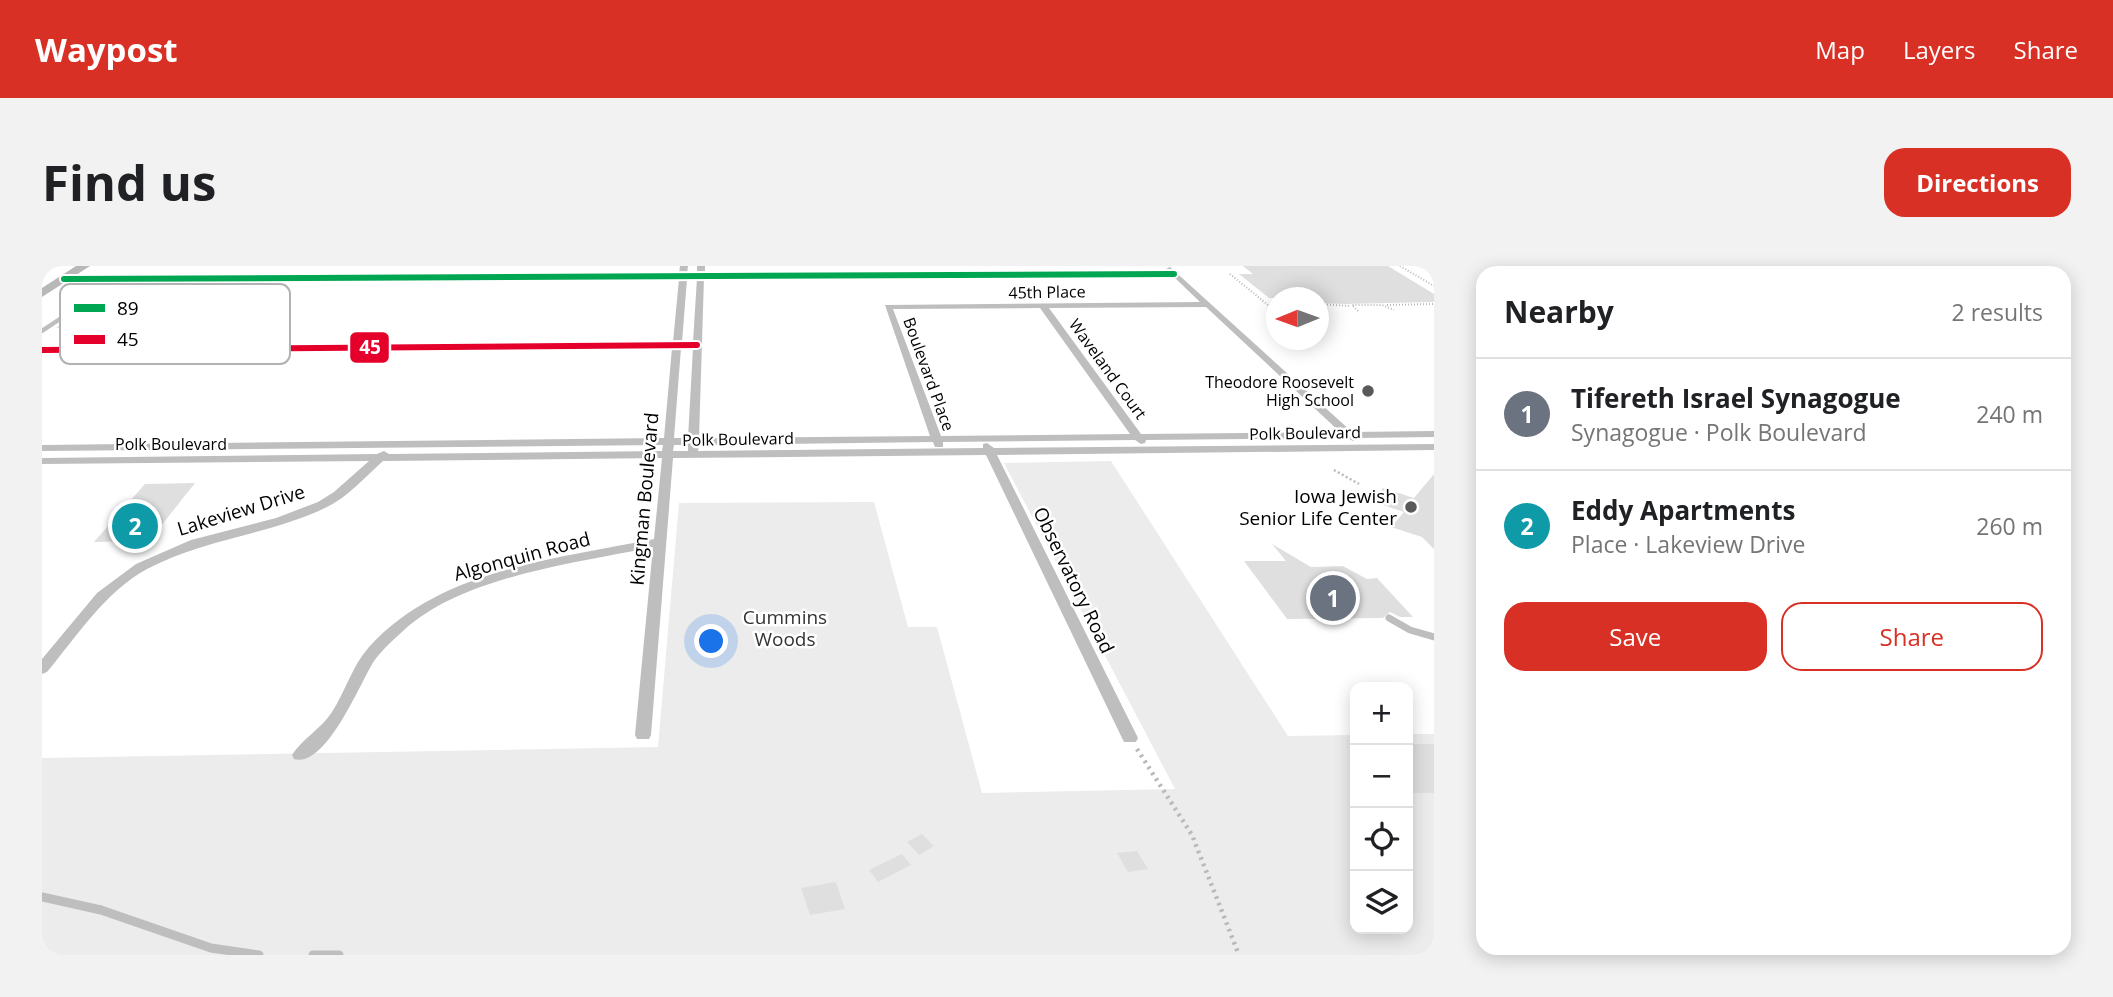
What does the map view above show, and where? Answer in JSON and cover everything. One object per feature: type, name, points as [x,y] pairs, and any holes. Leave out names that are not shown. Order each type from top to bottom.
[{"type":"main road","points":[[43,291],[84,266]]},
{"type":"street","points":[[1166,266],[1363,448]]},
{"type":"street","points":[[64,279],[683,271],[1174,274]]},
{"type":"street","name":"Kingman Boulevard","points":[[643,735],[683,271]]},
{"type":"street","points":[[692,455],[701,271]]},
{"type":"street","name":"45th Place","points":[[888,307],[1208,304]]},
{"type":"street","name":"Waveland Court","points":[[1043,306],[1148,450]]},
{"type":"street","name":"Boulevard Place","points":[[888,307],[942,453]]},
{"type":"street","points":[[290,348],[697,345]]},
{"type":"street","points":[[42,350],[60,350]]},
{"type":"street","name":"Polk Boulevard","points":[[42,461],[382,458],[668,449],[693,441],[1434,434]]},
{"type":"street","name":"Observatory Road","points":[[984,438],[1130,738]]},
{"type":"street","name":"Polk Boulevard","points":[[42,448],[390,444],[668,449],[692,455],[1434,447]]},
{"type":"street","name":"Lakeview Drive","points":[[42,669],[102,596],[141,567],[196,543],[312,509],[338,495],[382,458],[390,444]]},
{"type":"street","name":"Algonquin Road","points":[[300,755],[339,714],[373,652],[402,624],[435,602],[481,583],[660,542]]},
{"type":"lane","points":[[42,331],[60,319]]},
{"type":"lane","points":[[177,460],[189,446]]},
{"type":"lane","points":[[1389,618],[1410,630],[1434,637]]},
{"type":"lane","points":[[42,897],[102,910],[211,948],[259,955]]},
{"type":"lane","points":[[313,955],[339,955]]},
{"type":"path","points":[[1400,266],[1434,286]]},
{"type":"path","points":[[1395,269],[1405,269]]},
{"type":"path","points":[[1230,274],[1266,303]]},
{"type":"path","points":[[1411,278],[1419,277]]},
{"type":"path","points":[[1236,279],[1245,279]]},
{"type":"path","points":[[1259,298],[1266,298]]},
{"type":"path","points":[[1329,305],[1434,304]]},
{"type":"path","points":[[1352,306],[1358,311]]},
{"type":"path","points":[[1385,306],[1394,310]]},
{"type":"path","points":[[1334,470],[1359,484]]},
{"type":"path","points":[[1130,738],[1190,831],[1208,870],[1213,898],[1223,924],[1239,955]]},
{"type":"green space","name":"Cummins Woods","points":[[1111,461],[1288,736],[1350,735],[1350,934],[1413,934],[1413,734],[1434,734],[1434,955],[42,955],[42,758],[658,747],[679,503],[874,502],[908,627],[937,627],[982,793],[1175,789],[1004,463]]},
{"type":"building","points":[[1243,266],[1388,266],[1434,294],[1434,302],[1329,303],[1329,287],[1266,287],[1266,296],[1239,274],[1253,274]]},
{"type":"building","name":"Iowa Jewish Senior Life Center","points":[[1434,474],[1434,549],[1422,537],[1391,527],[1404,512],[1371,501],[1383,488],[1414,498]]},
{"type":"building","points":[[195,483],[149,541],[94,542],[145,484]]},
{"type":"building","points":[[1272,544],[1311,567],[1343,566],[1367,579],[1377,578],[1413,617],[1400,617],[1390,612],[1383,618],[1287,619],[1244,561],[1286,561]]},
{"type":"building","points":[[1413,744],[1434,744],[1434,793],[1413,793]]},
{"type":"building","points":[[922,834],[934,846],[919,855],[907,842]]},
{"type":"building","points":[[1137,851],[1148,869],[1128,872],[1117,853]]},
{"type":"building","points":[[902,854],[911,865],[878,882],[869,870]]},
{"type":"building","points":[[836,882],[845,909],[810,915],[801,888]]},
{"type":"transit line","name":"89","points":[[64,279],[1174,274]]},
{"type":"transit line","name":"45","points":[[290,348],[697,345]]},
{"type":"transit line","name":"45","points":[[42,350],[60,350]]},
{"type":"place","name":"Theodore Roosevelt High School","points":[[1368,391]]},
{"type":"place","name":"Iowa Jewish Senior Life Center","points":[[1411,507]]},
{"type":"place","name":"Eddy Apartments","points":[[135,526]]},
{"type":"place","name":"Tifereth Israel Synagogue","points":[[1333,598]]}]
